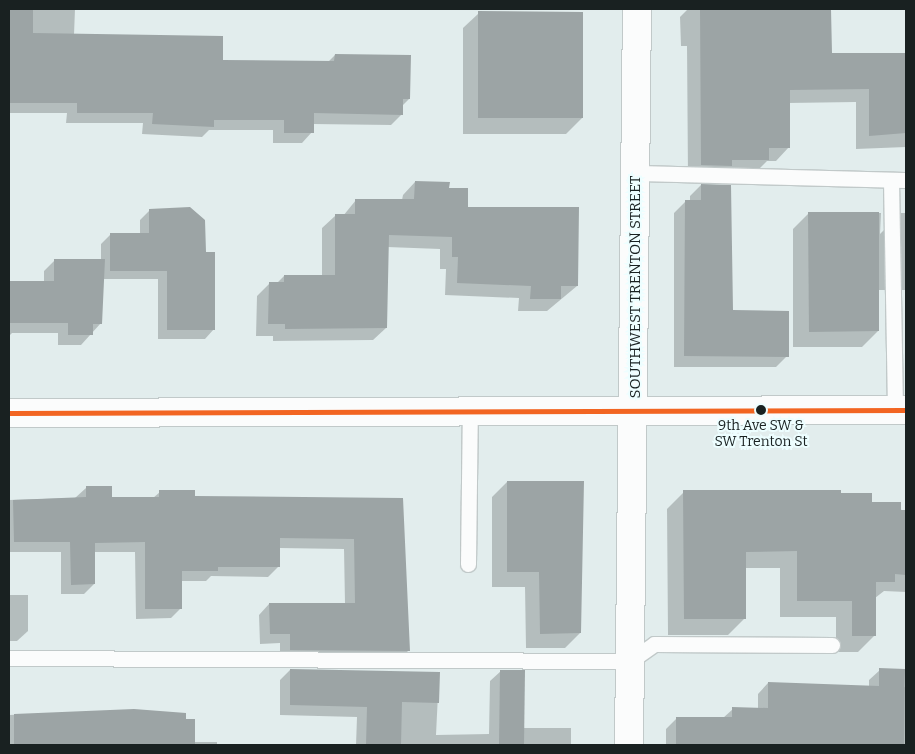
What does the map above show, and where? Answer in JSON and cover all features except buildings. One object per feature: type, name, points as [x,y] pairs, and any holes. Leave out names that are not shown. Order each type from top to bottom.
[{"type":"street","name":"SOUTHWEST TRENTON STREET","points":[[628,745],[637,173],[637,9]]},
{"type":"street","points":[[9,413],[901,410]]},
{"type":"lane","points":[[637,173],[899,180],[901,410]]},
{"type":"lane","points":[[468,564],[470,411]]},
{"type":"lane","points":[[9,658],[630,662],[654,644],[832,645]]},
{"type":"transit line","points":[[9,413],[906,410]]},
{"type":"place","name":"9th Ave SW & SW Trenton St","points":[[761,410]]}]
